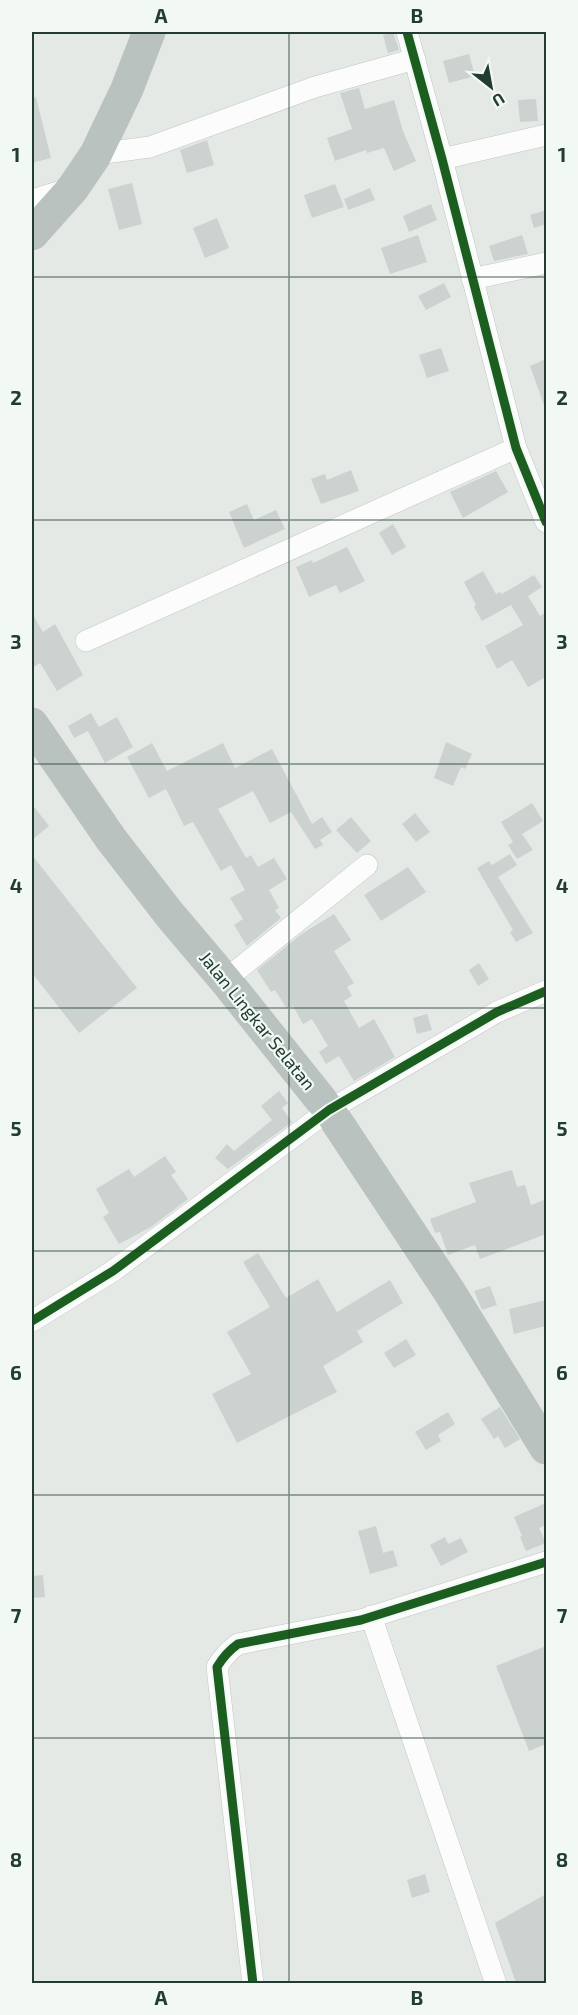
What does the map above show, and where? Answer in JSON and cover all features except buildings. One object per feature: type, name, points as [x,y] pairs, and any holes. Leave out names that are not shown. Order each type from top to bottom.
[{"type":"highway","points":[[32,234],[73,188],[96,154],[127,89],[149,32]]},
{"type":"highway","name":"Jalan Lingkar Selatan","points":[[32,724],[118,847],[170,915],[329,1110],[449,1291],[546,1448]]},
{"type":"street","points":[[407,32],[516,448],[545,512]]},
{"type":"street","points":[[96,154],[150,147],[315,87],[415,59]]},
{"type":"street","points":[[442,159],[546,135]]},
{"type":"street","points":[[32,200],[73,188]]},
{"type":"street","points":[[472,279],[546,263]]},
{"type":"street","points":[[86,641],[516,448]]},
{"type":"street","points":[[225,980],[367,866]]},
{"type":"street","points":[[32,1321],[113,1272],[260,1164],[329,1110],[497,1012],[546,991]]},
{"type":"street","points":[[253,1983],[218,1667],[228,1651],[238,1644],[371,1616],[546,1562]]},
{"type":"street","points":[[371,1616],[496,1983]]},
{"type":"cycle path","points":[[407,32],[516,448],[546,522]]},
{"type":"cycle path","points":[[32,1321],[113,1271],[329,1110],[497,1012],[546,991]]},
{"type":"cycle path","points":[[253,1984],[217,1667],[221,1660],[238,1644],[361,1620],[546,1562]]}]
